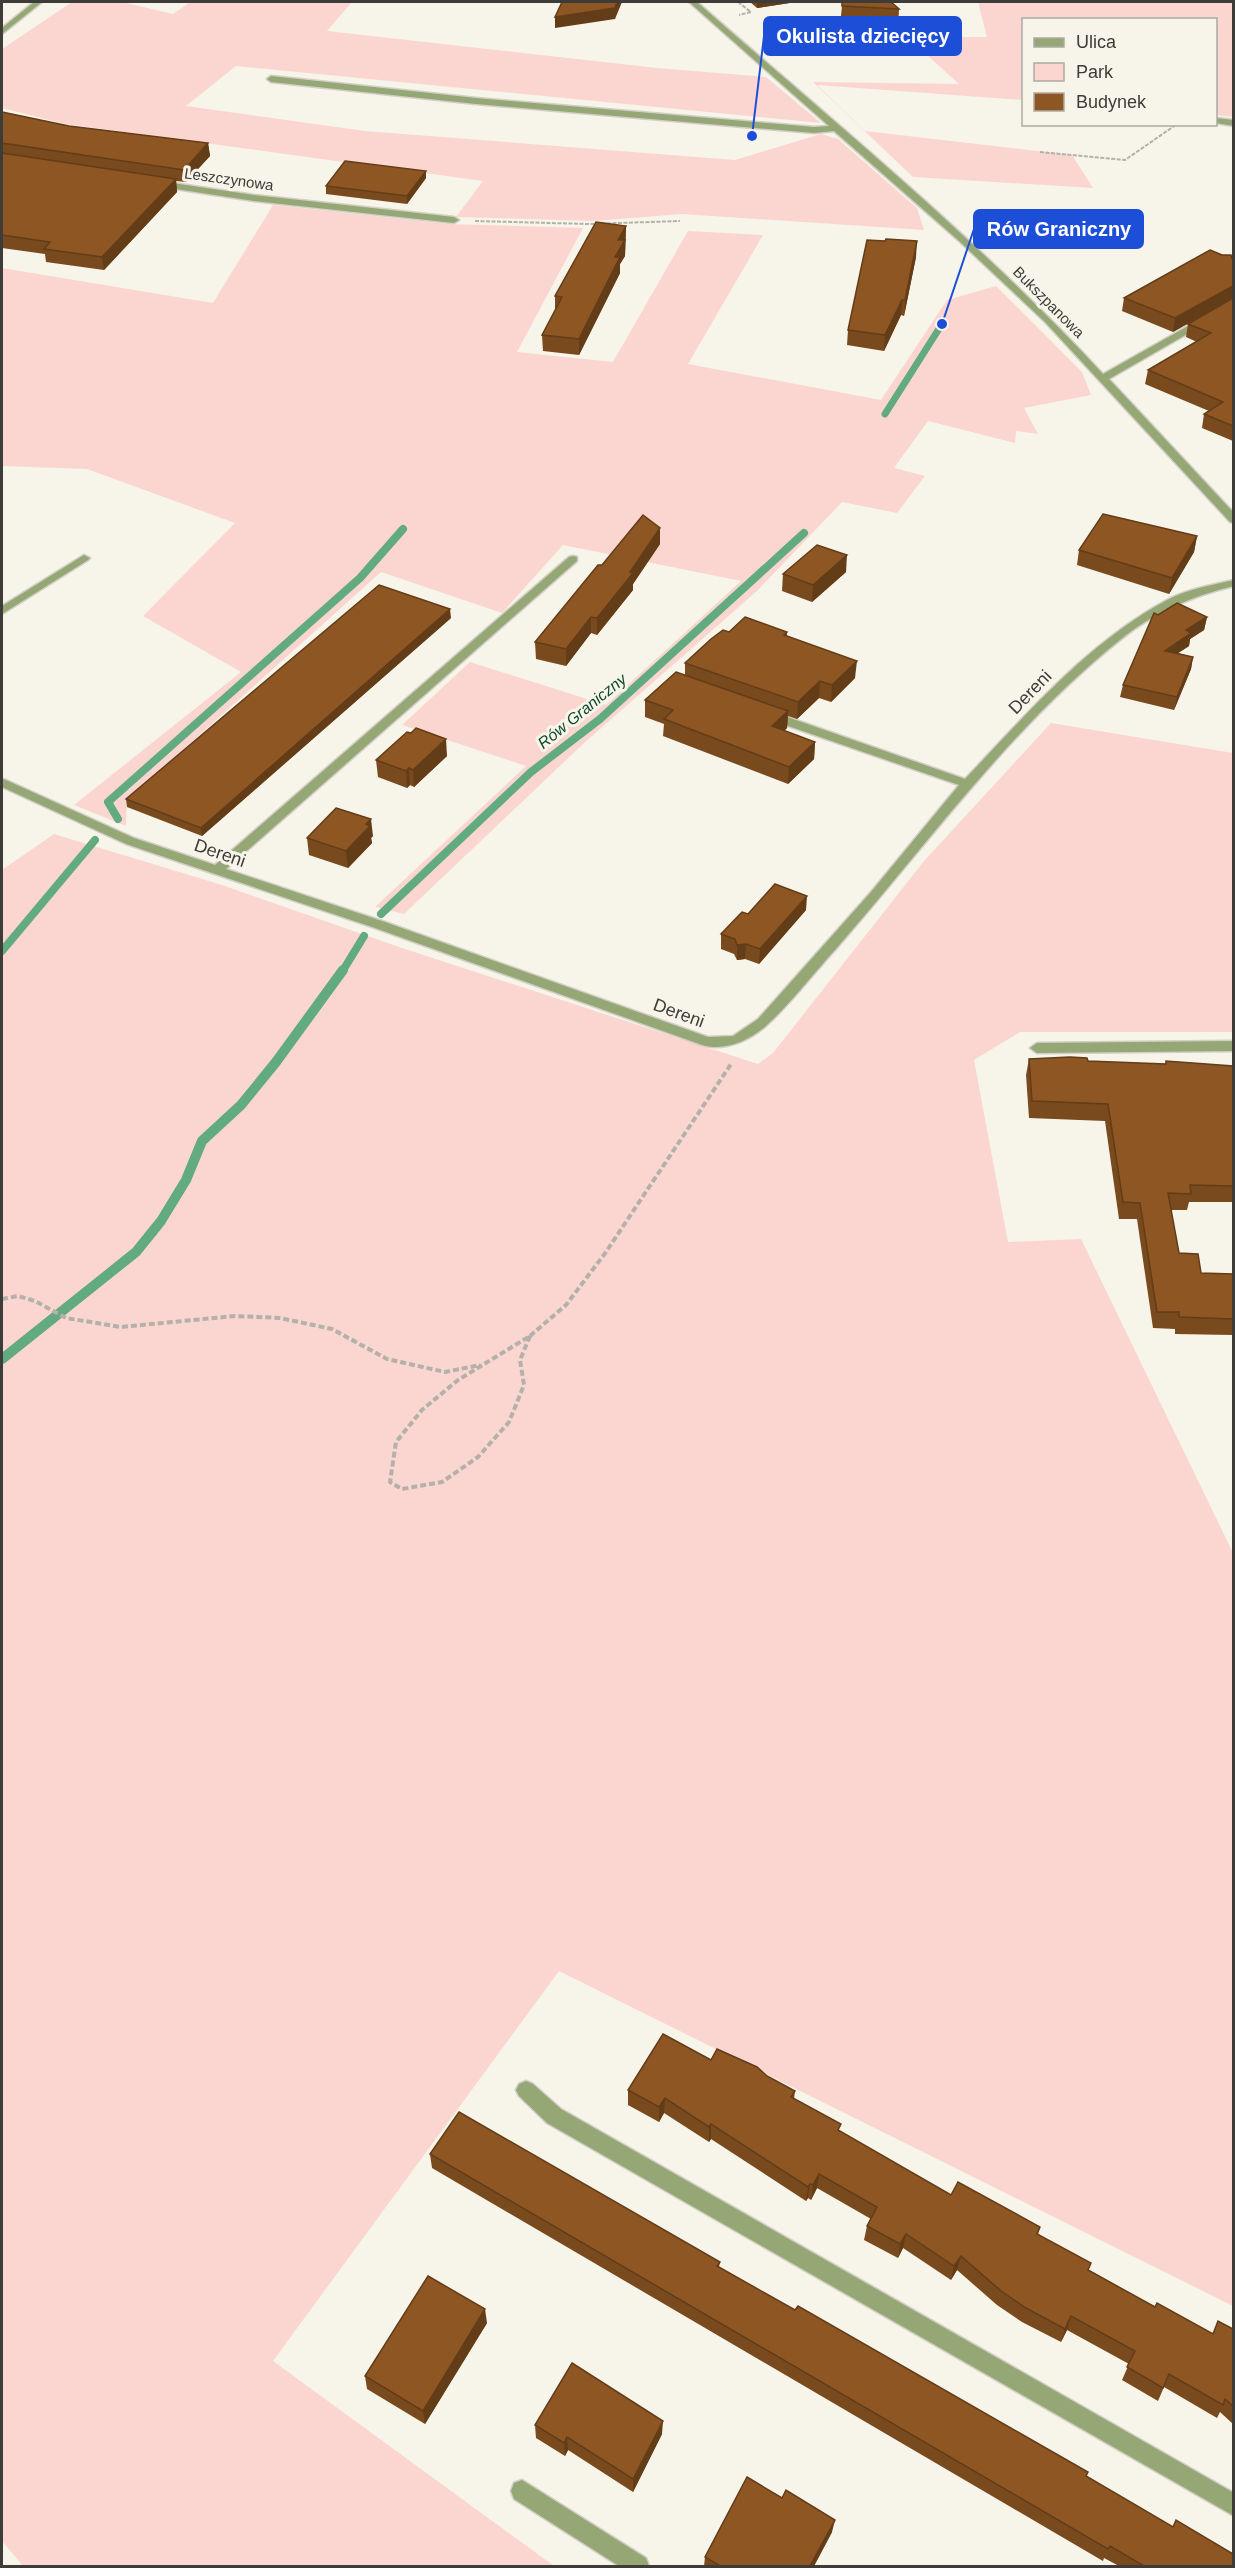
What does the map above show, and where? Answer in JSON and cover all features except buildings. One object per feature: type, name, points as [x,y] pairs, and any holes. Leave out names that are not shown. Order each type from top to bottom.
[{"type":"street","points":[[2,32],[38,2]]},
{"type":"street","name":"Bukszpanowa","points":[[693,2],[962,238],[1048,320],[1233,520]]},
{"type":"street","points":[[271,79],[487,102],[814,130],[836,128]]},
{"type":"street","points":[[1217,121],[1233,123]]},
{"type":"street","name":"Leszczynowa","points":[[147,182],[254,198],[454,220]]},
{"type":"street","points":[[1103,378],[1233,303]]},
{"type":"street","points":[[1222,508],[1233,499]]},
{"type":"street","points":[[2,611],[84,558]]},
{"type":"street","points":[[216,871],[573,559]]},
{"type":"street","name":"Dereni","points":[[2,783],[130,841],[380,925],[707,1042],[736,1040],[763,1022],[876,895],[967,784],[1060,685],[1117,636],[1173,601],[1233,583]]},
{"type":"street","points":[[755,710],[967,784]]},
{"type":"street","points":[[1037,1048],[1233,1046]]},
{"type":"street","points":[[526,2090],[554,2116],[1233,2505]]},
{"type":"street","points":[[522,2491],[638,2566]]},
{"type":"path","points":[[1040,152],[1125,160],[1174,126]]},
{"type":"path","points":[[454,220],[525,224],[680,221]]},
{"type":"path","points":[[530,1336],[520,1360],[524,1385],[509,1422],[478,1457],[442,1482],[402,1489],[390,1482],[396,1442],[416,1418],[458,1380],[530,1336],[566,1305],[606,1252],[730,1068],[736,1040]]},
{"type":"path","points":[[2,1299],[18,1296],[35,1301],[66,1318],[121,1327],[235,1316],[280,1318],[332,1329],[387,1359],[445,1372],[484,1364]]},
{"type":"green space","points":[[72,2],[122,2],[173,14],[190,2],[352,2],[327,31],[657,68],[766,77],[821,123],[236,66],[186,106],[365,131],[735,160],[821,134],[838,139],[917,208],[924,230],[682,214],[594,221],[456,217],[483,181],[65,124],[2,108],[2,49]]},
{"type":"green space","points":[[978,2],[1233,2],[1233,117],[1217,115],[1217,18],[1022,18],[1022,100],[817,85],[865,131],[1072,155],[1093,188],[913,177],[813,82],[959,84],[907,37],[987,37]]},
{"type":"green space","points":[[273,205],[448,224],[583,228],[517,352],[613,362],[688,231],[763,235],[688,364],[881,400],[947,300],[996,286],[1082,372],[1091,395],[1024,408],[1038,434],[1016,431],[1015,443],[928,421],[894,468],[925,476],[897,513],[842,502],[757,591],[583,744],[404,914],[375,907],[526,766],[402,725],[470,662],[606,705],[741,581],[563,545],[502,613],[381,572],[127,800],[126,826],[74,805],[241,672],[143,616],[235,523],[87,469],[2,466],[2,268],[213,303]]},
{"type":"green space","points":[[1051,723],[1233,753],[1233,1032],[1020,1032],[974,1060],[1008,1242],[1081,1239],[1233,1553],[1233,2306],[559,1971],[273,2361],[554,2566],[23,2566],[2,2541],[2,870],[54,834],[222,885],[402,948],[758,1064],[773,1053],[924,861]]},
{"type":"waterway","name":"Rów Graniczny","points":[[885,414],[942,324]]},
{"type":"waterway","points":[[118,819],[108,802],[360,578],[403,529]]},
{"type":"waterway","name":"Rów Graniczny","points":[[381,914],[531,772],[600,719],[804,533]]},
{"type":"waterway","points":[[2,951],[95,840]]},
{"type":"waterway","name":"Rów Graniczny","points":[[342,972],[364,936]]},
{"type":"waterway","name":"Rów Graniczny","points":[[2,1359],[136,1252],[161,1221],[186,1180],[202,1141],[241,1105],[276,1062],[343,970]]},
{"type":"place","name":"Okulista dziecięcy","points":[[752,136]]},
{"type":"place","name":"Rów Graniczny","points":[[942,324]]}]
